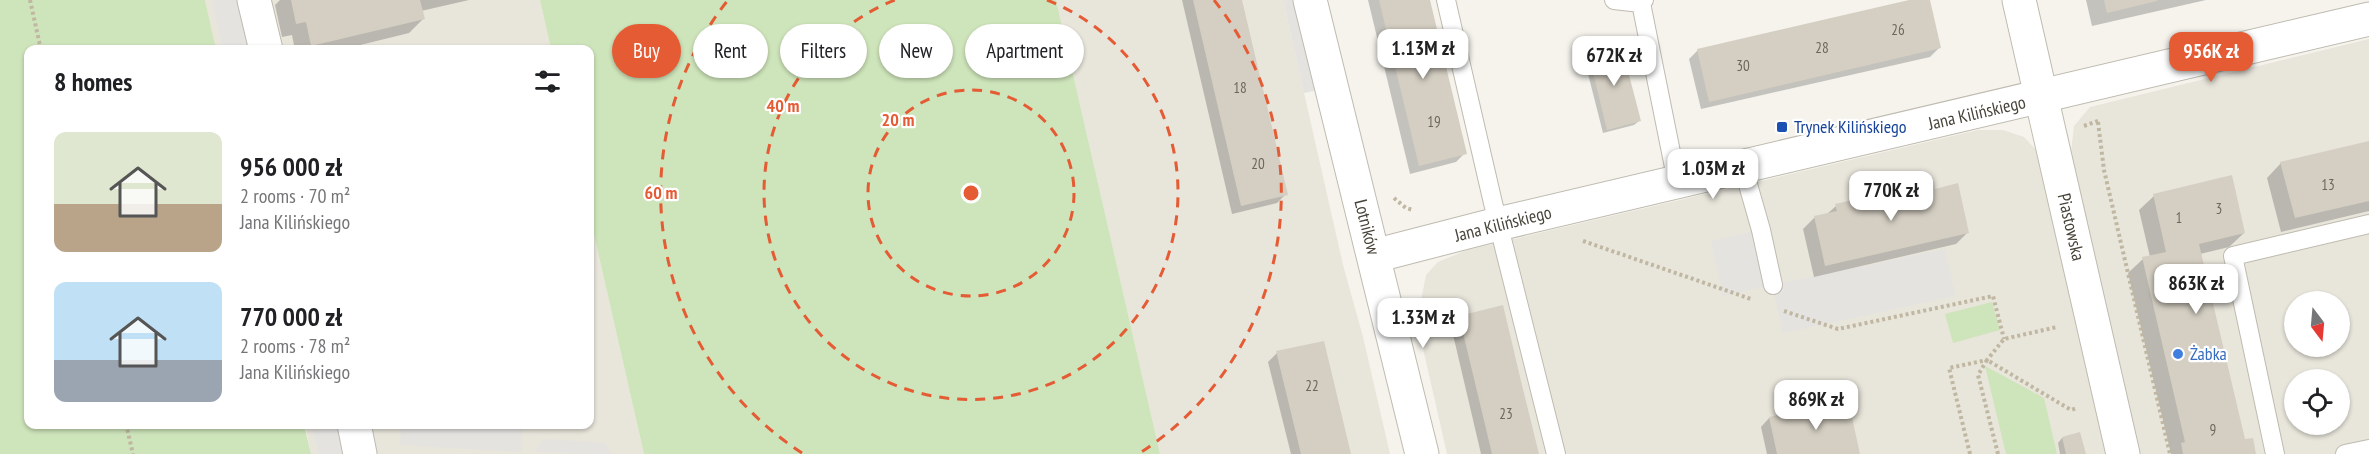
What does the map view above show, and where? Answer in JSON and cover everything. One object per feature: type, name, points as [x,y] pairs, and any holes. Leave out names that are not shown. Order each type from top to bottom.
[{"type":"street","points":[[254,0],[265,45]]},
{"type":"street","name":"Lotników","points":[[1310,0],[1422,454]]},
{"type":"street","name":"Piastowska","points":[[2019,0],[2123,454]]},
{"type":"street","name":"Jana Kilińskiego","points":[[1374,256],[1498,224],[2369,19]]},
{"type":"street","points":[[355,429],[360,454]]},
{"type":"lane","points":[[1446,0],[1498,224],[1556,454]]},
{"type":"lane","points":[[1614,0],[1643,1],[1677,182]]},
{"type":"lane","points":[[1743,167],[1761,230],[1773,285]]},
{"type":"lane","points":[[2275,454],[2233,256],[2369,224]]},
{"type":"lane","points":[[2345,454],[2369,448]]},
{"type":"path","points":[[30,0],[40,45]]},
{"type":"path","points":[[2084,126],[2098,122],[2104,170],[2170,454]]},
{"type":"path","points":[[1391,188],[1394,198],[1406,208],[1417,211]]},
{"type":"path","points":[[1998,454],[1978,375],[1986,360],[2004,339],[2057,327]]},
{"type":"path","points":[[1970,454],[1949,368],[1986,360],[2071,410],[2081,408]]},
{"type":"path","points":[[127,429],[133,454]]},
{"type":"shaded area","points":[[205,0],[540,0],[550,45],[215,45]]},
{"type":"shaded area","points":[[212,0],[239,0],[250,45],[222,45]]},
{"type":"shaded area","points":[[1056,0],[1283,0],[1343,265],[1363,337],[1390,454],[1160,454],[1074,78],[1084,78],[1084,24],[1061,24]]},
{"type":"shaded area","points":[[1283,0],[1296,0],[1318,90],[1304,93]]},
{"type":"shaded area","points":[[2369,39],[2369,454],[1447,454],[1417,322],[1426,275],[1438,262],[1467,250],[1978,130],[2003,130],[2024,137],[2037,151],[2071,152],[2074,126],[2090,107]]},
{"type":"shaded area","points":[[1761,230],[1773,285],[1945,249],[1955,296],[1783,333],[1772,285],[1723,296],[1711,241]]},
{"type":"shaded area","points":[[594,235],[644,454],[311,454],[306,429],[594,429]]},
{"type":"shaded area","points":[[313,429],[341,429],[347,454],[319,454]]},
{"type":"shaded area","points":[[401,429],[522,429],[522,452],[400,445]]},
{"type":"shaded area","points":[[543,439],[605,443],[611,454],[535,452]]},
{"type":"green space","points":[[0,0],[205,0],[215,45],[24,45],[24,429],[305,429],[311,454],[0,454]]},
{"type":"green space","points":[[540,0],[1056,0],[1061,24],[965,24],[965,78],[1074,78],[1160,454],[644,454],[594,235],[594,45],[550,45]]},
{"type":"green space","points":[[1992,302],[2000,330],[1953,343],[1945,314]]},
{"type":"green space","points":[[1985,366],[2044,398],[2057,454],[2006,454]]},
{"type":"building","points":[[291,0],[420,0],[425,19],[315,45],[311,45],[306,22],[296,24]]},
{"type":"building","points":[[1193,0],[1242,0],[1288,195],[1241,206]]},
{"type":"building","points":[[1379,0],[1430,0],[1467,154],[1419,166]]},
{"type":"building","points":[[1909,0],[1930,0],[1941,48],[1709,102],[1697,49]]},
{"type":"building","points":[[2104,0],[2157,0],[2157,1],[2107,13]]},
{"type":"building","points":[[1621,44],[1641,121],[1607,130],[1588,52]]},
{"type":"building","points":[[2369,141],[2369,201],[2295,218],[2280,162]]},
{"type":"building","points":[[2232,175],[2245,233],[2199,244],[2245,439],[2253,438],[2256,454],[2183,454],[2181,443],[2185,442],[2142,257],[2166,252],[2153,194]]},
{"type":"building","points":[[1934,181],[1935,189],[1958,183],[1969,233],[1825,266],[1814,216],[1837,211],[1835,204]]},
{"type":"building","points":[[1503,305],[1539,454],[1492,454],[1459,316]]},
{"type":"building","points":[[1324,341],[1351,454],[1301,454],[1276,351]]},
{"type":"building","points":[[1848,399],[1860,454],[1777,454],[1769,417]]},
{"type":"building","points":[[2080,432],[2086,454],[2066,454],[2062,437]]},
{"type":"place","name":"Trynek Kilińskiego","points":[[1782,127]]},
{"type":"place","name":"Żabka","points":[[2178,354]]}]
